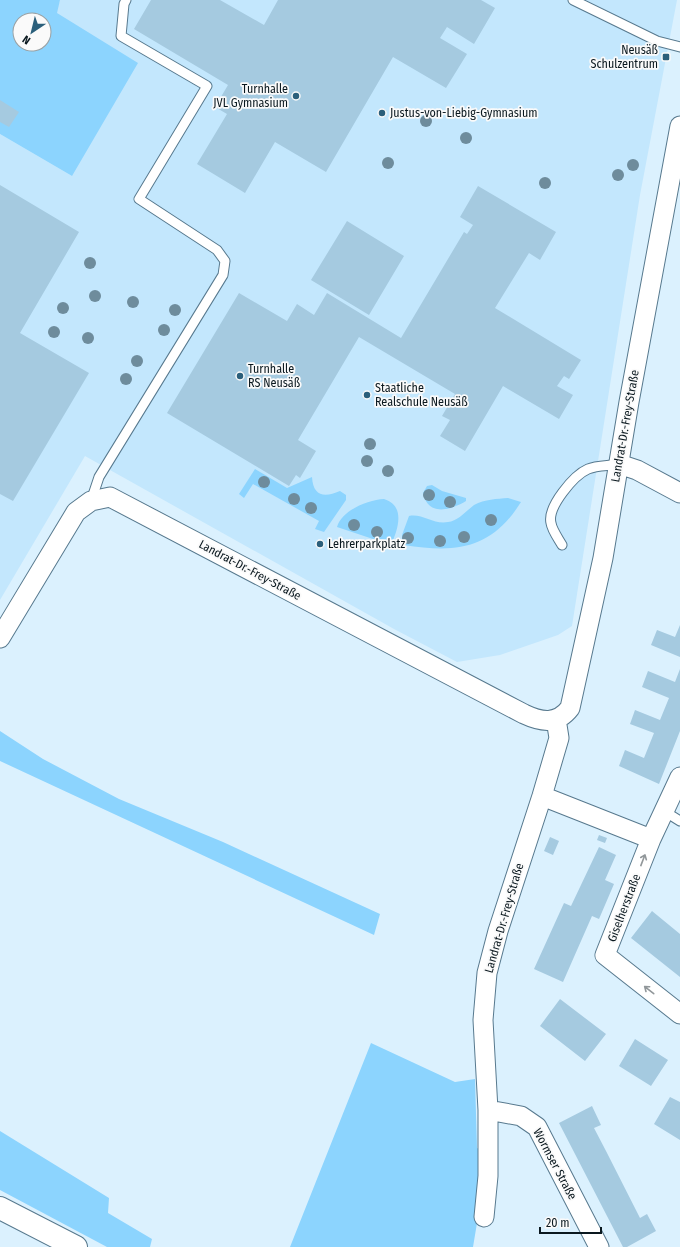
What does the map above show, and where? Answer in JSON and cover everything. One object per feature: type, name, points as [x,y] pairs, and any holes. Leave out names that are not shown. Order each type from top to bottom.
[{"type":"main road","points":[[0,1208],[76,1247]]},
{"type":"street","name":"Landrat-Dr.-Frey-Straße","points":[[0,638],[76,512],[92,501],[110,497],[536,720],[550,721],[565,714],[570,708],[603,558],[628,402],[675,186],[680,126]]},
{"type":"street","points":[[619,464],[637,470],[680,493]]},
{"type":"street","name":"Landrat-Dr.-Frey-Straße","points":[[484,1218],[488,1176],[488,1110],[483,1020],[487,973],[498,931],[542,796],[559,738],[556,719]]},
{"type":"street","name":"Giselherstraße","points":[[680,777],[651,839],[606,955],[680,1014]]},
{"type":"street","points":[[542,796],[651,839]]},
{"type":"street","name":"Wormser Straße","points":[[488,1110],[522,1116],[537,1127],[599,1247]]},
{"type":"lane","points":[[92,501],[99,477],[223,275],[225,261],[217,250],[139,199],[207,86],[121,36],[124,4],[126,0]]},
{"type":"lane","points":[[573,0],[657,41],[680,47]]},
{"type":"lane","points":[[562,545],[550,522],[553,508],[560,497],[573,479],[588,469],[619,464]]},
{"type":"lane","points":[[664,811],[680,821]]},
{"type":"shaded area","points":[[0,0],[60,0],[57,13],[138,63],[72,176],[0,134]]},
{"type":"shaded area","points":[[60,0],[677,0],[640,195],[572,626],[558,635],[500,655],[457,662],[394,629],[85,456],[0,600],[0,134],[72,176],[56,12]]},
{"type":"shaded area","points":[[255,469],[287,488],[312,477],[317,492],[324,495],[340,491],[346,495],[346,500],[324,532],[315,529],[319,521],[253,484],[244,498],[239,494]]},
{"type":"shaded area","points":[[432,485],[442,491],[466,498],[466,501],[447,509],[430,506],[423,493],[427,486]]},
{"type":"shaded area","points":[[508,498],[521,502],[509,518],[485,539],[456,548],[404,545],[402,535],[409,516],[419,516],[438,522],[448,522],[459,518],[478,503]]},
{"type":"shaded area","points":[[384,499],[391,502],[398,512],[398,525],[391,545],[337,527],[344,516],[356,507],[371,501]]},
{"type":"shaded area","points":[[0,731],[43,759],[119,799],[223,842],[380,914],[374,935],[0,761]]},
{"type":"shaded area","points":[[371,1043],[455,1082],[475,1079],[477,1148],[481,1150],[479,1211],[473,1247],[290,1247]]},
{"type":"shaded area","points":[[0,1131],[109,1198],[108,1213],[152,1239],[150,1247],[107,1247],[0,1190]]},
{"type":"building","points":[[151,0],[220,0],[264,25],[278,0],[481,0],[495,8],[474,44],[447,27],[440,38],[467,54],[446,88],[393,57],[326,172],[275,142],[245,193],[197,164],[227,114],[215,107],[228,85],[134,29]]},
{"type":"building","points":[[0,100],[19,112],[9,127],[0,122]]},
{"type":"building","points":[[0,185],[79,232],[20,333],[89,373],[13,501],[0,494]]},
{"type":"building","points":[[478,186],[556,232],[540,260],[529,253],[495,308],[581,360],[569,379],[564,376],[557,386],[573,395],[559,419],[503,386],[465,451],[440,436],[450,420],[442,416],[455,394],[359,337],[298,440],[316,451],[300,478],[296,475],[289,486],[167,413],[239,293],[287,321],[297,304],[314,315],[327,293],[401,338],[464,232],[467,234],[473,225],[460,217]]},
{"type":"building","points":[[347,221],[404,256],[369,315],[311,280]]},
{"type":"building","points":[[680,625],[680,657],[651,645],[657,630],[675,637]]},
{"type":"building","points":[[680,669],[680,731],[659,784],[619,766],[625,750],[644,758],[654,733],[630,724],[635,710],[660,720],[669,698],[642,687],[648,671],[675,682]]},
{"type":"building","points":[[599,835],[607,838],[605,843],[597,840]]},
{"type":"building","points":[[550,837],[559,841],[553,855],[544,851]]},
{"type":"building","points":[[599,847],[616,855],[605,880],[614,884],[599,919],[592,916],[563,982],[534,969],[564,903],[571,906]]},
{"type":"building","points":[[652,911],[680,934],[680,977],[631,938]]},
{"type":"building","points":[[560,999],[606,1034],[585,1061],[540,1026]]},
{"type":"building","points":[[635,1039],[668,1060],[651,1086],[619,1066]]},
{"type":"building","points":[[670,1097],[680,1102],[680,1140],[654,1124]]},
{"type":"building","points":[[592,1106],[601,1125],[594,1128],[640,1218],[647,1214],[656,1231],[627,1247],[623,1247],[559,1123]]},
{"type":"place","name":"Neusäß Schulzentrum","points":[[666,57]]},
{"type":"place","name":"Turnhalle JVL Gymnasium","points":[[296,96]]},
{"type":"place","name":"Justus-von-Liebig-Gymnasium","points":[[382,113]]},
{"type":"place","name":"Turnhalle RS Neusäß","points":[[240,376]]},
{"type":"place","name":"Staatliche Realschule Neusäß","points":[[367,395]]},
{"type":"place","name":"Lehrerparkplatz","points":[[320,544]]}]
